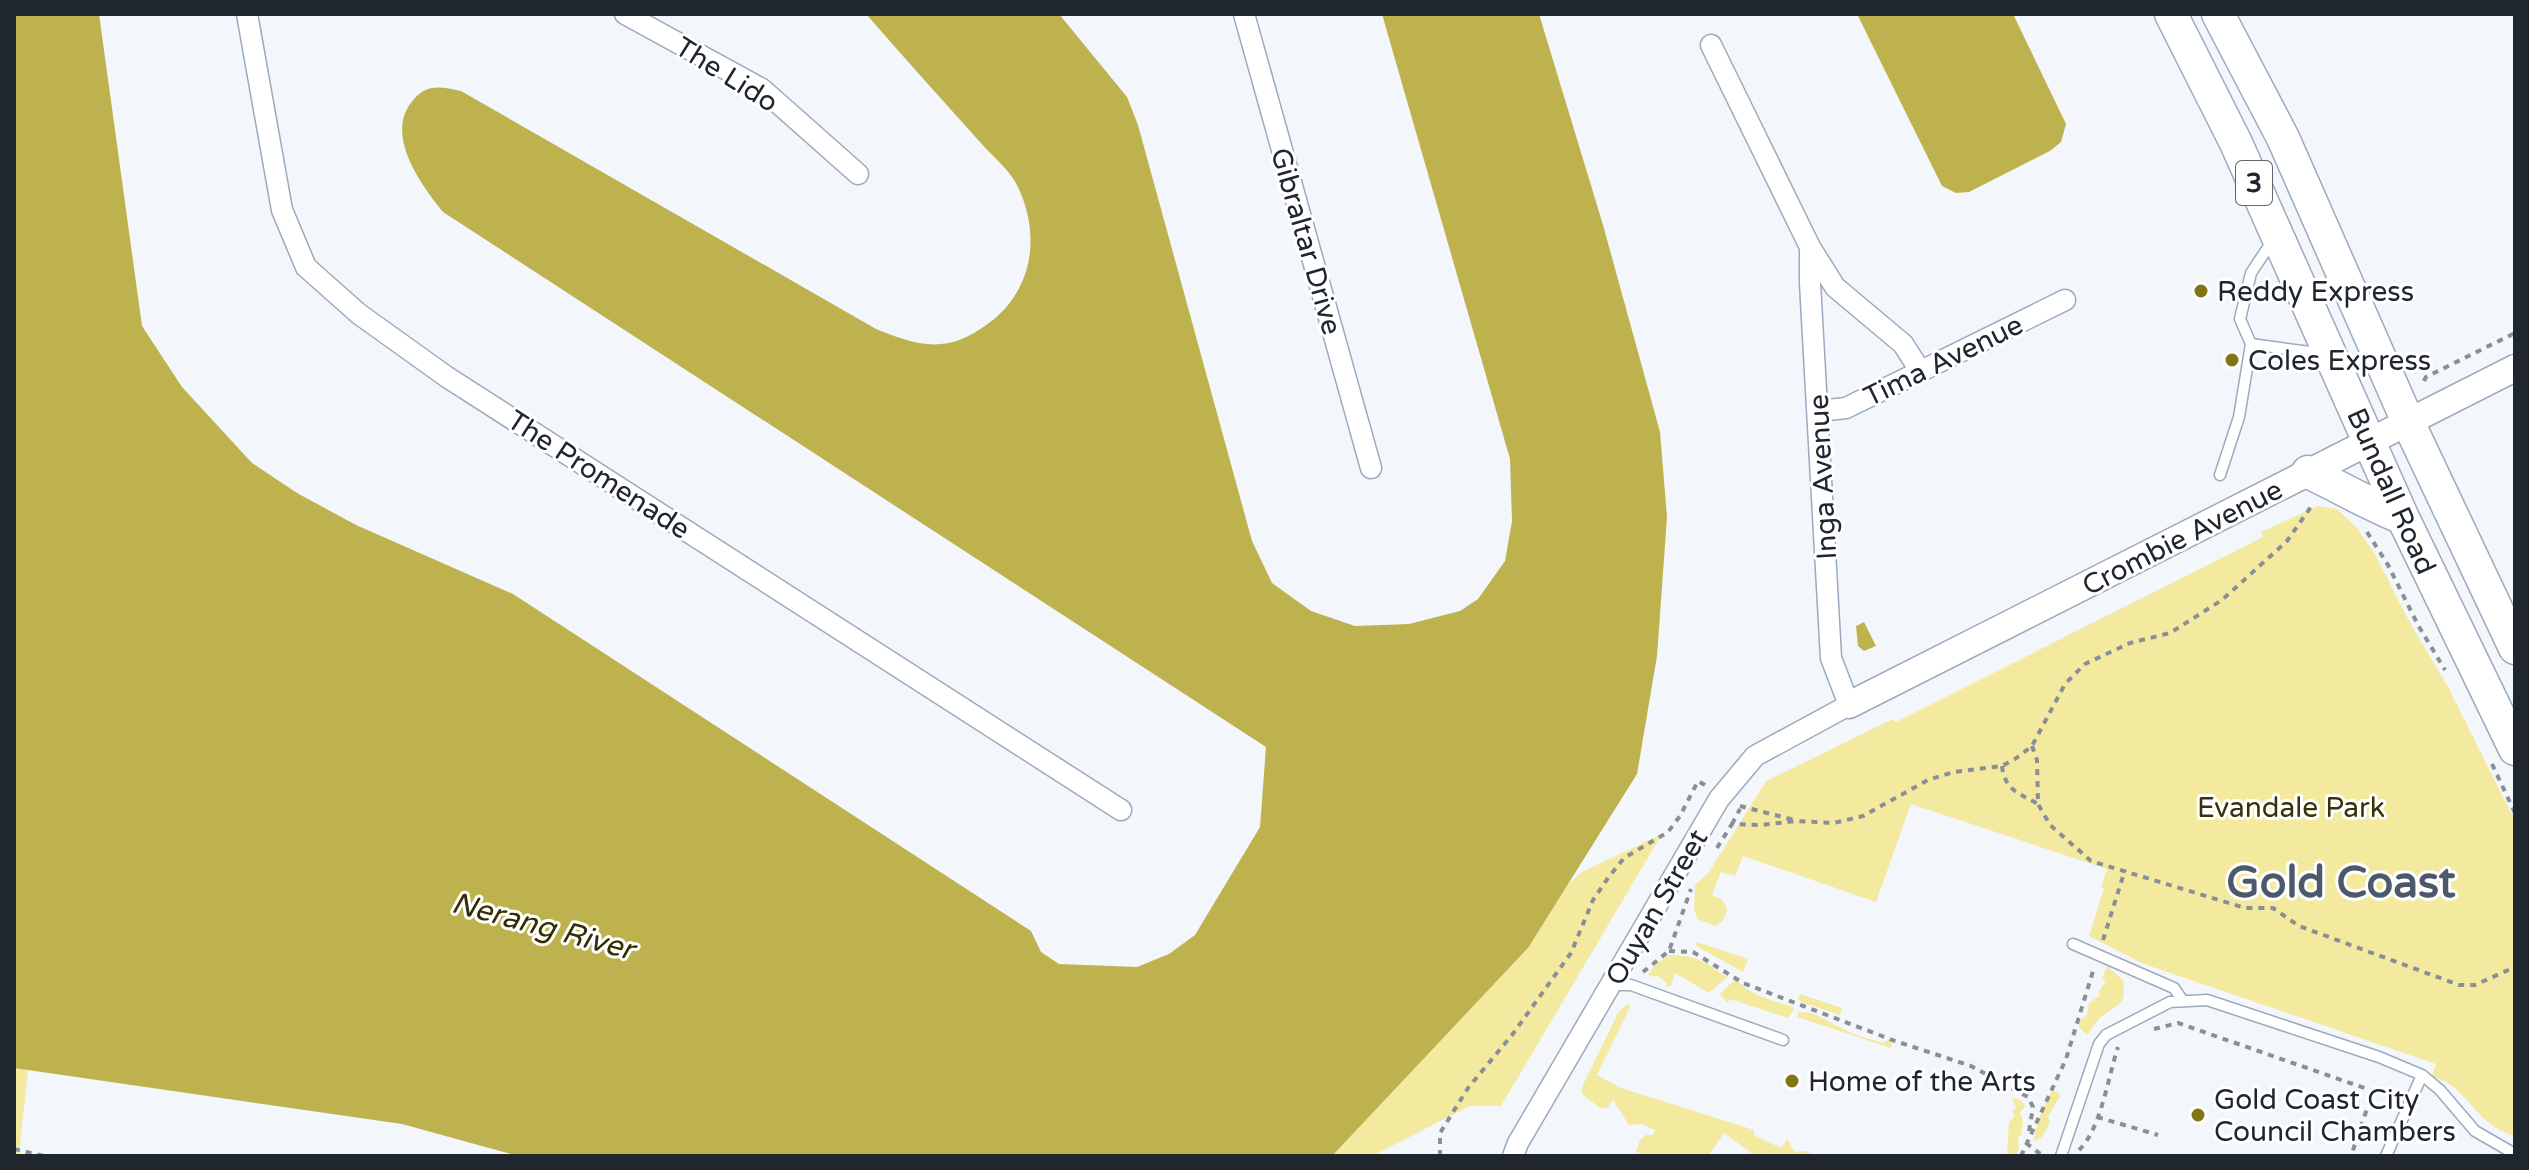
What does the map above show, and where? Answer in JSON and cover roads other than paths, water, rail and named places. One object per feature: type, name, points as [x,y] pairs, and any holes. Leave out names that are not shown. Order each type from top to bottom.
[{"type":"main road","name":"Bundall Road","points":[[2171,14],[2236,143],[2331,355],[2503,755]]},
{"type":"main road","name":"Bundall Road","points":[[2218,14],[2289,152],[2408,422],[2515,648]]},
{"type":"main road","points":[[2311,486],[2350,492],[2367,504],[2403,518]]},
{"type":"street","name":"The Lido","points":[[625,14],[762,89],[858,174]]},
{"type":"street","name":"Gibraltar Drive","points":[[1244,14],[1371,468]]},
{"type":"street","name":"The Promenade","points":[[251,19],[282,210],[306,267],[359,314],[447,377],[1121,810]]},
{"type":"street","name":"Inga Avenue","points":[[1711,45],[1810,247],[1835,287],[1903,344],[1921,372]]},
{"type":"street","name":"Inga Avenue","points":[[1810,247],[1831,658],[1849,705]]},
{"type":"street","name":"Tima Avenue","points":[[1819,411],[1846,408],[2065,300]]},
{"type":"street","name":"Crombie Avenue","points":[[1849,705],[2311,486],[2369,441],[2515,368]]},
{"type":"street","name":"Ouyan Street","points":[[1513,1156],[1518,1143],[1621,985],[1723,794],[1755,756],[1849,705]]},
{"type":"lane","points":[[2220,475],[2239,417],[2251,344],[2240,319],[2251,273],[2277,235]]},
{"type":"lane","points":[[2251,344],[2331,355]]},
{"type":"lane","points":[[2073,944],[2174,988],[2183,1001]]},
{"type":"lane","points":[[1621,985],[1783,1040]]},
{"type":"lane","points":[[2061,1156],[2099,1044],[2106,1035],[2170,1002],[2207,1000],[2379,1057],[2422,1075],[2440,1090],[2475,1131],[2515,1154]]},
{"type":"lane","points":[[2386,1156],[2422,1075]]},
{"type":"lane","points":[[2390,1144],[2399,1156]]},
{"type":"water","name":"Nerang River","points":[[14,14],[99,14],[142,326],[182,387],[252,463],[297,493],[356,525],[513,594],[1031,931],[1041,952],[1059,964],[1137,967],[1169,954],[1195,935],[1260,827],[1266,747],[443,212],[424,187],[408,157],[402,127],[405,112],[419,94],[430,88],[461,91],[876,329],[920,343],[947,343],[960,340],[989,323],[1015,295],[1029,261],[1031,243],[1025,206],[1015,181],[1006,169],[866,14],[1059,14],[1127,97],[1138,125],[1252,541],[1272,583],[1311,611],[1355,626],[1409,624],[1460,611],[1478,599],[1505,561],[1512,521],[1510,459],[1382,14],[1539,14],[1603,225],[1660,432],[1667,517],[1657,656],[1637,774],[1528,948],[1332,1156],[518,1156],[402,1124],[14,1068]]},
{"type":"water","points":[[1857,14],[2013,14],[2066,124],[2061,142],[2050,151],[1969,192],[1956,193],[1942,186]]},
{"type":"water","points":[[1864,622],[1876,646],[1864,651],[1858,646],[1856,626]]},
{"type":"place","name":"Reddy Express","points":[[2201,291]]},
{"type":"place","name":"Coles Express","points":[[2232,360]]},
{"type":"place","name":"Home of the Arts","points":[[1792,1081]]},
{"type":"place","name":"Gold Coast City Council Chambers","points":[[2198,1115]]},
{"type":"district","name":"Gold Coast","points":[[2341,882]]},
{"type":"park label","name":"Evandale Park","points":[[2291,807]]}]
